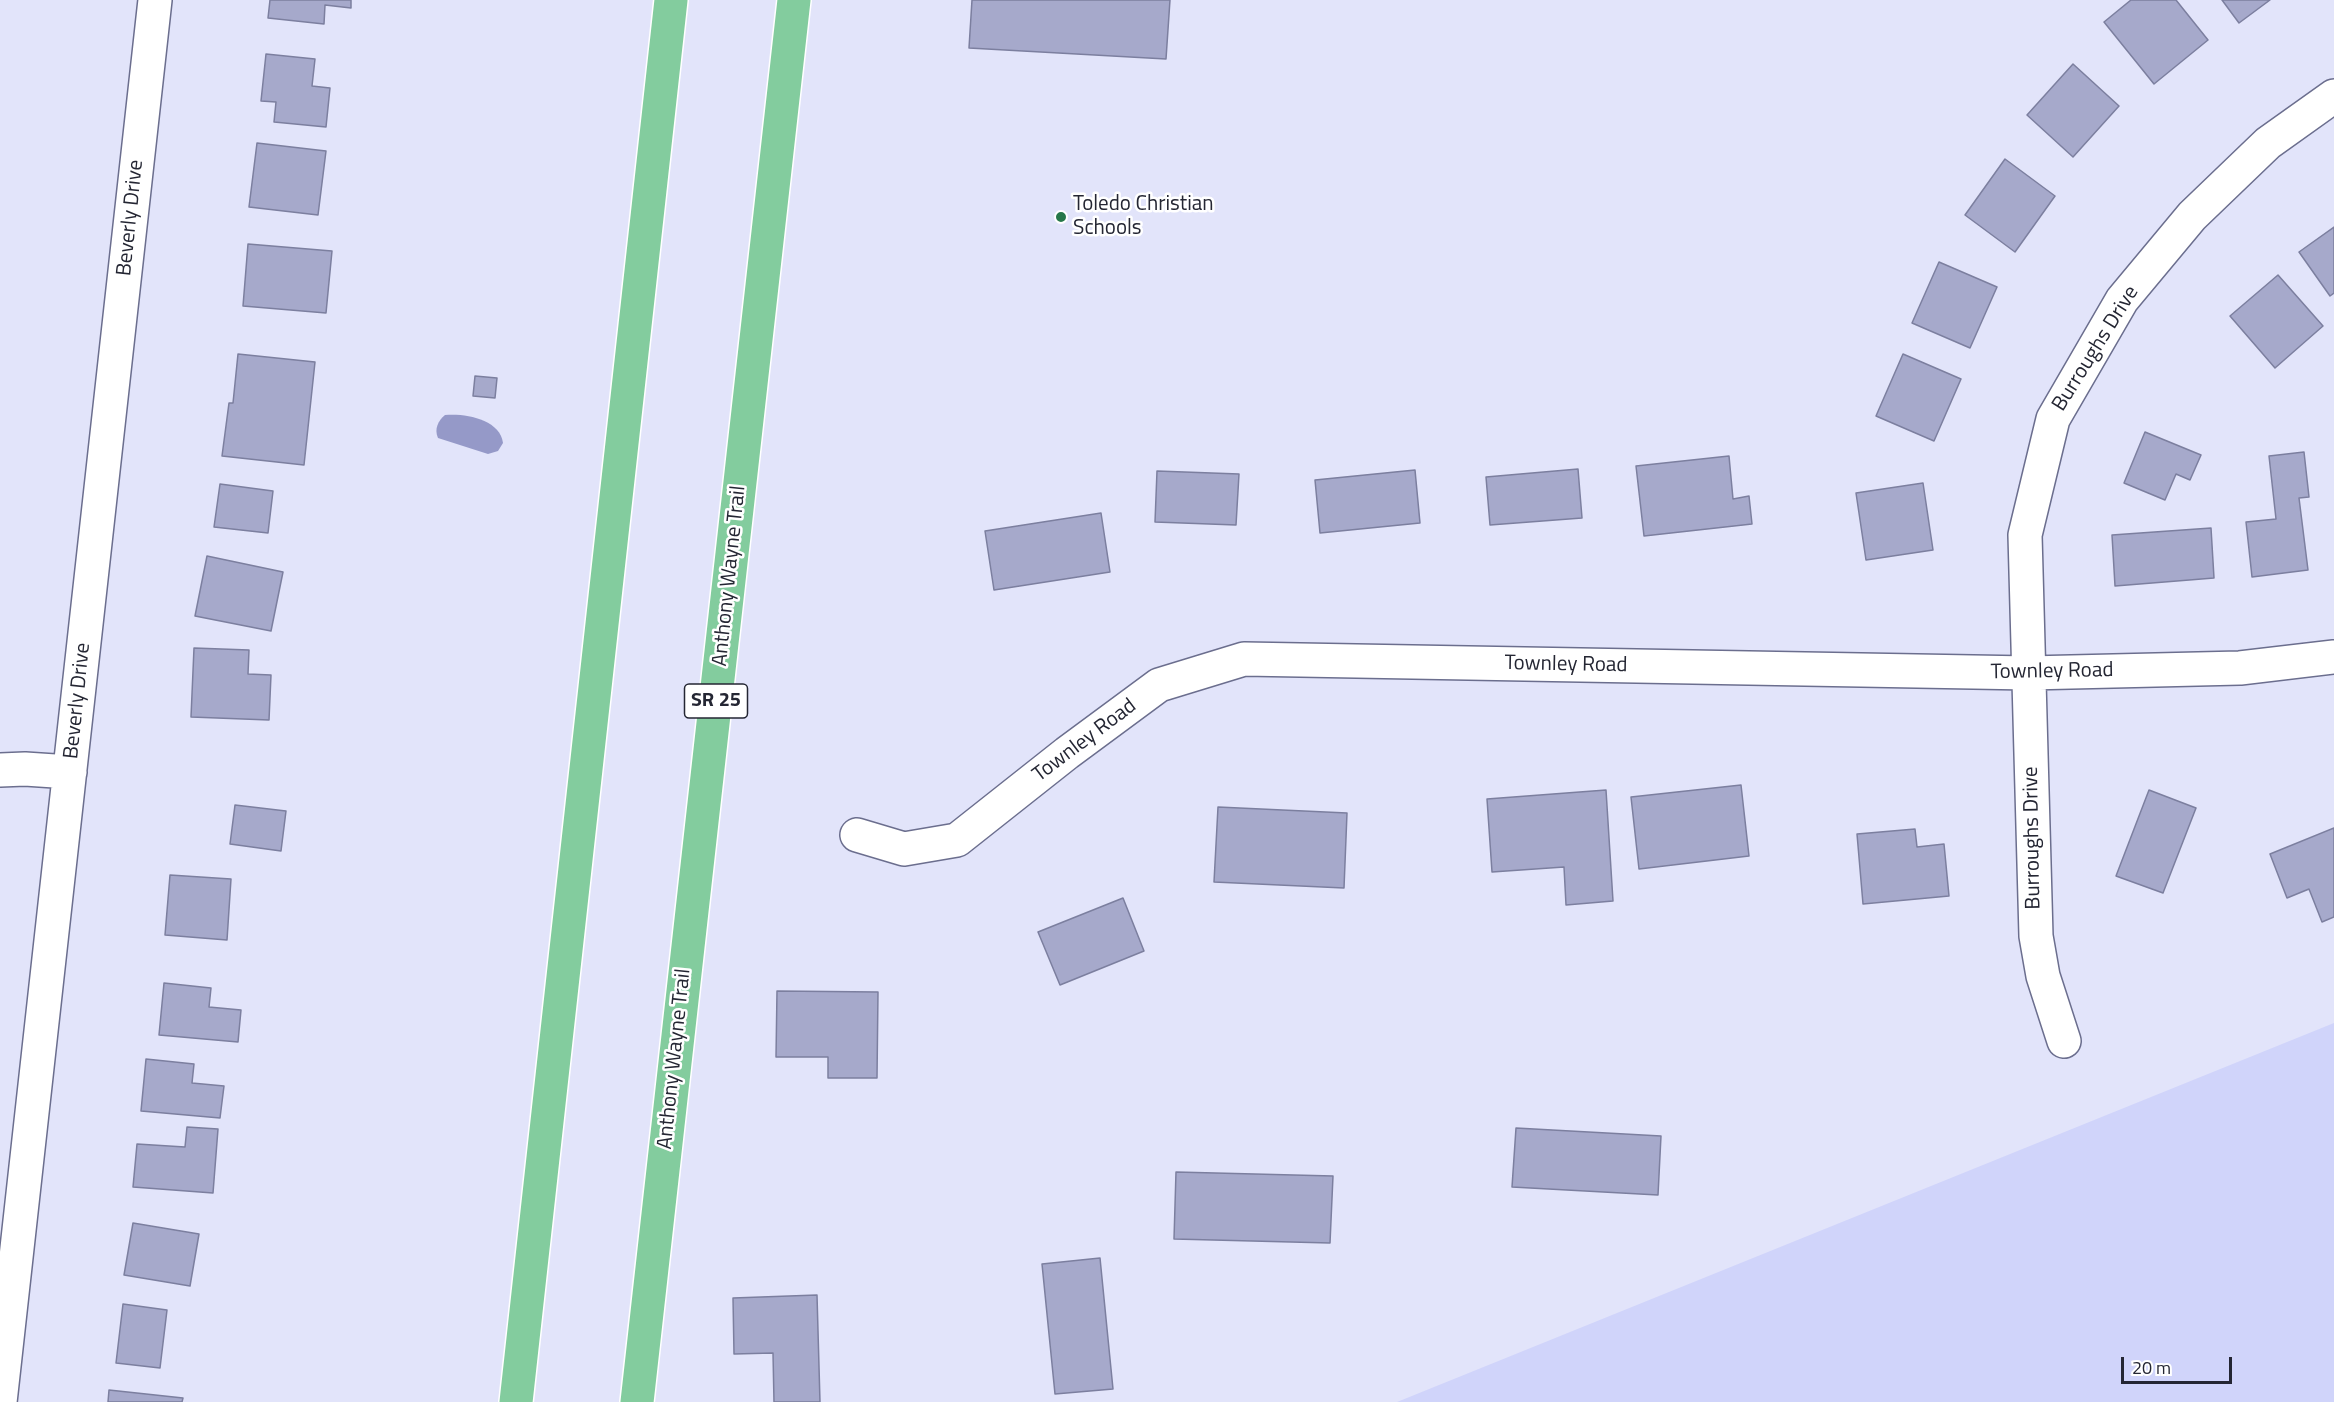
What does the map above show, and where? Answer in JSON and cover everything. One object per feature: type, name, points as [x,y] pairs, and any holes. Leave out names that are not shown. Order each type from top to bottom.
[{"type":"highway","points":[[516,1402],[671,0]]},
{"type":"highway","name":"Anthony Wayne Trail","points":[[637,1402],[794,0]]},
{"type":"street","name":"Beverly Drive","points":[[0,1402],[154,0]]},
{"type":"street","name":"Burroughs Drive","points":[[2064,1041],[2043,976],[2036,936],[2025,535],[2053,419],[2122,300],[2192,216],[2268,143],[2334,96]]},
{"type":"street","name":"Townley Road","points":[[857,836],[904,849],[957,840],[1049,767],[1159,686],[1244,659],[2029,673],[2240,668],[2334,657]]},
{"type":"street","points":[[0,770],[70,772]]},
{"type":"shaded area","points":[[445,415],[462,415],[489,423],[500,435],[503,443],[498,451],[488,454],[438,438],[437,425]]},
{"type":"shaded area","points":[[2334,1023],[2334,1402],[1397,1402]]},
{"type":"building","points":[[270,0],[351,0],[351,8],[325,5],[324,24],[268,18]]},
{"type":"building","points":[[972,0],[1170,0],[1166,59],[969,48]]},
{"type":"building","points":[[2131,0],[2176,0],[2208,40],[2154,84],[2104,22]]},
{"type":"building","points":[[2222,0],[2270,0],[2239,23]]},
{"type":"building","points":[[266,54],[315,59],[312,86],[330,88],[326,127],[274,122],[276,102],[261,101]]},
{"type":"building","points":[[2073,64],[2119,106],[2073,157],[2027,115]]},
{"type":"building","points":[[257,143],[326,151],[318,215],[249,207]]},
{"type":"building","points":[[2005,159],[2055,196],[2015,252],[1965,215]]},
{"type":"building","points":[[2334,227],[2334,293],[2330,296],[2299,252]]},
{"type":"building","points":[[248,244],[332,251],[326,313],[243,306]]},
{"type":"building","points":[[1939,262],[1997,287],[1970,348],[1912,323]]},
{"type":"building","points":[[2278,275],[2323,326],[2275,368],[2230,316]]},
{"type":"building","points":[[238,354],[315,362],[304,465],[222,456],[229,403],[233,403]]},
{"type":"building","points":[[1903,354],[1961,379],[1934,441],[1876,416]]},
{"type":"building","points":[[475,376],[497,378],[495,398],[473,396]]},
{"type":"building","points":[[2145,432],[2201,455],[2190,480],[2176,474],[2165,500],[2124,483]]},
{"type":"building","points":[[2304,452],[2309,497],[2299,498],[2308,570],[2252,577],[2246,522],[2276,519],[2269,456]]},
{"type":"building","points":[[1729,456],[1733,499],[1749,496],[1752,524],[1644,536],[1636,466]]},
{"type":"building","points":[[1578,469],[1582,518],[1490,525],[1486,477]]},
{"type":"building","points":[[1415,470],[1420,523],[1320,533],[1315,480]]},
{"type":"building","points":[[1157,471],[1239,474],[1236,525],[1155,522]]},
{"type":"building","points":[[1923,483],[1933,550],[1866,560],[1856,493]]},
{"type":"building","points":[[220,484],[273,491],[268,533],[214,527]]},
{"type":"building","points":[[1101,513],[1110,572],[994,590],[985,531]]},
{"type":"building","points":[[2211,528],[2214,578],[2115,586],[2112,535]]},
{"type":"building","points":[[207,556],[283,572],[271,631],[195,616]]},
{"type":"building","points":[[194,648],[249,650],[248,674],[271,675],[269,720],[191,717]]},
{"type":"building","points":[[1741,785],[1749,856],[1639,869],[1631,797]]},
{"type":"building","points":[[1606,790],[1613,901],[1566,905],[1564,867],[1492,872],[1487,799]]},
{"type":"building","points":[[2149,790],[2196,808],[2163,893],[2116,876]]},
{"type":"building","points":[[235,805],[286,811],[281,851],[230,844]]},
{"type":"building","points":[[1218,807],[1347,813],[1344,888],[1214,882]]},
{"type":"building","points":[[2334,828],[2334,917],[2322,922],[2309,889],[2287,898],[2270,854]]},
{"type":"building","points":[[1915,829],[1917,847],[1944,844],[1949,896],[1863,904],[1857,834]]},
{"type":"building","points":[[170,875],[231,879],[227,940],[165,935]]},
{"type":"building","points":[[1123,898],[1144,951],[1060,985],[1038,932]]},
{"type":"building","points":[[164,983],[211,988],[209,1007],[241,1010],[238,1042],[159,1035]]},
{"type":"building","points":[[777,991],[878,992],[877,1078],[828,1078],[828,1057],[776,1057]]},
{"type":"building","points":[[146,1059],[194,1064],[192,1083],[224,1086],[220,1118],[141,1111]]},
{"type":"building","points":[[187,1127],[218,1129],[213,1193],[133,1187],[137,1144],[185,1147]]},
{"type":"building","points":[[1516,1128],[1661,1136],[1658,1195],[1512,1187]]},
{"type":"building","points":[[1176,1172],[1333,1176],[1330,1243],[1174,1239]]},
{"type":"building","points":[[133,1223],[199,1234],[190,1286],[124,1275]]},
{"type":"building","points":[[1100,1258],[1113,1389],[1055,1394],[1042,1264]]},
{"type":"building","points":[[817,1295],[820,1402],[774,1402],[773,1353],[734,1354],[733,1298]]},
{"type":"building","points":[[123,1304],[167,1310],[160,1368],[116,1363]]},
{"type":"building","points":[[109,1390],[183,1398],[182,1402],[108,1402]]},
{"type":"place","name":"Toledo Christian Schools","points":[[1061,217]]}]
